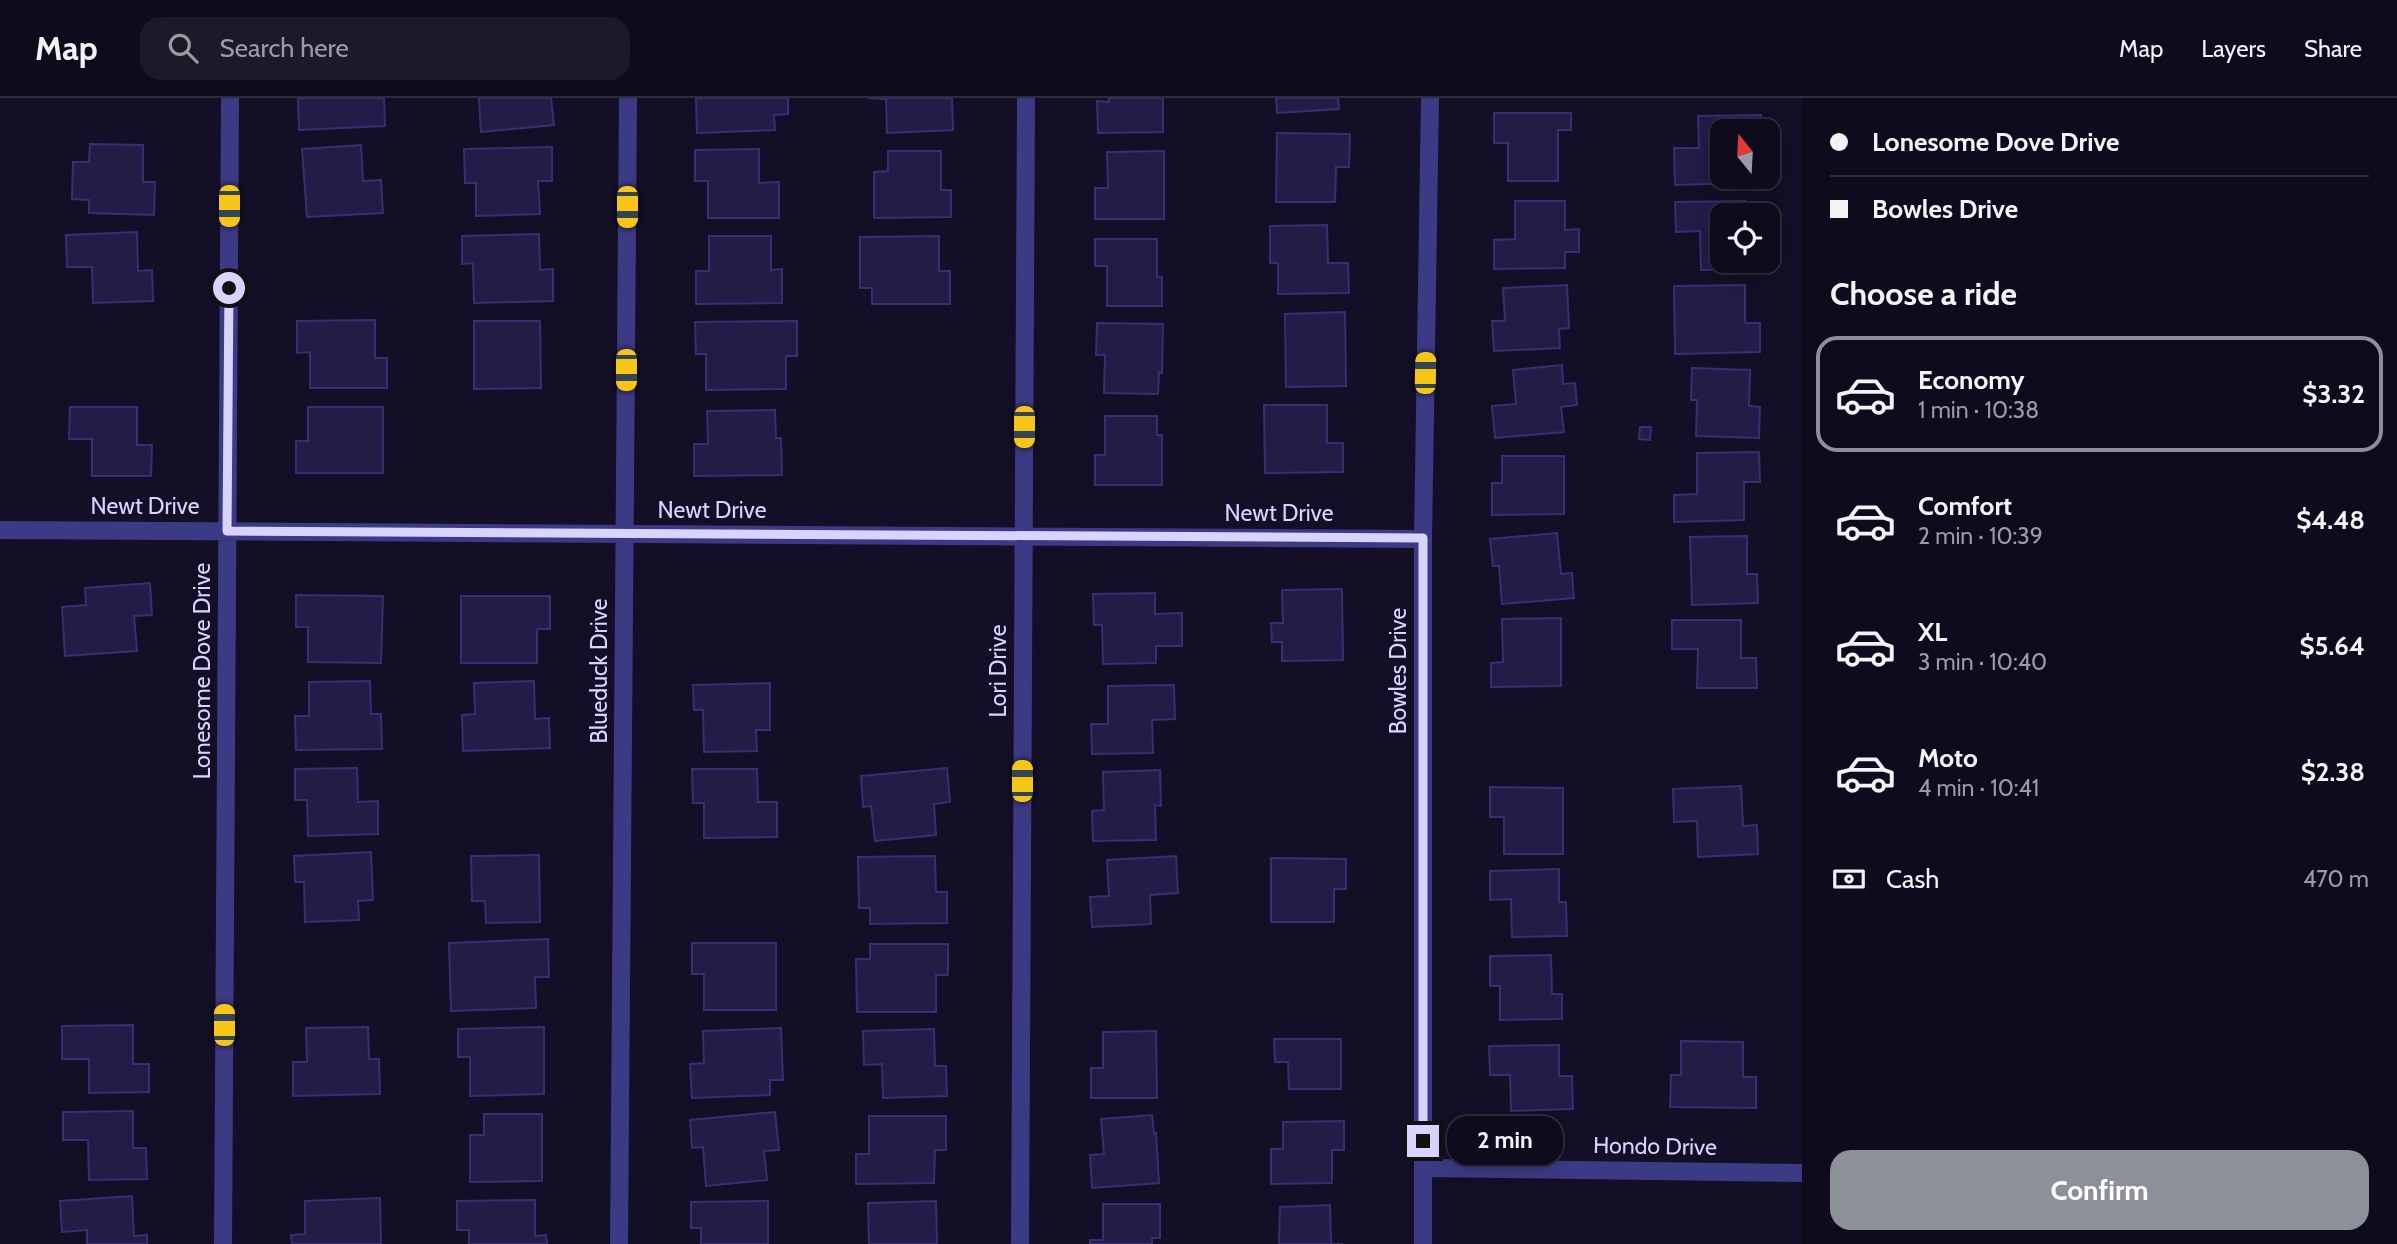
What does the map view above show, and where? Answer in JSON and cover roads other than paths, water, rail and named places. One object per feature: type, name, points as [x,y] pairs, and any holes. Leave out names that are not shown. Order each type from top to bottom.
[{"type":"street","name":"Lonesome Dove Drive","points":[[223,1244],[230,98]]},
{"type":"street","name":"Blueduck Drive","points":[[619,1244],[628,98]]},
{"type":"street","name":"Lori Drive","points":[[1020,1244],[1026,98]]},
{"type":"street","name":"Bowles Drive","points":[[1423,1244],[1423,538],[1430,98]]},
{"type":"street","name":"Newt Drive","points":[[0,530],[1423,538]]},
{"type":"street","name":"Hondo Drive","points":[[1423,1168],[1802,1173]]}]
